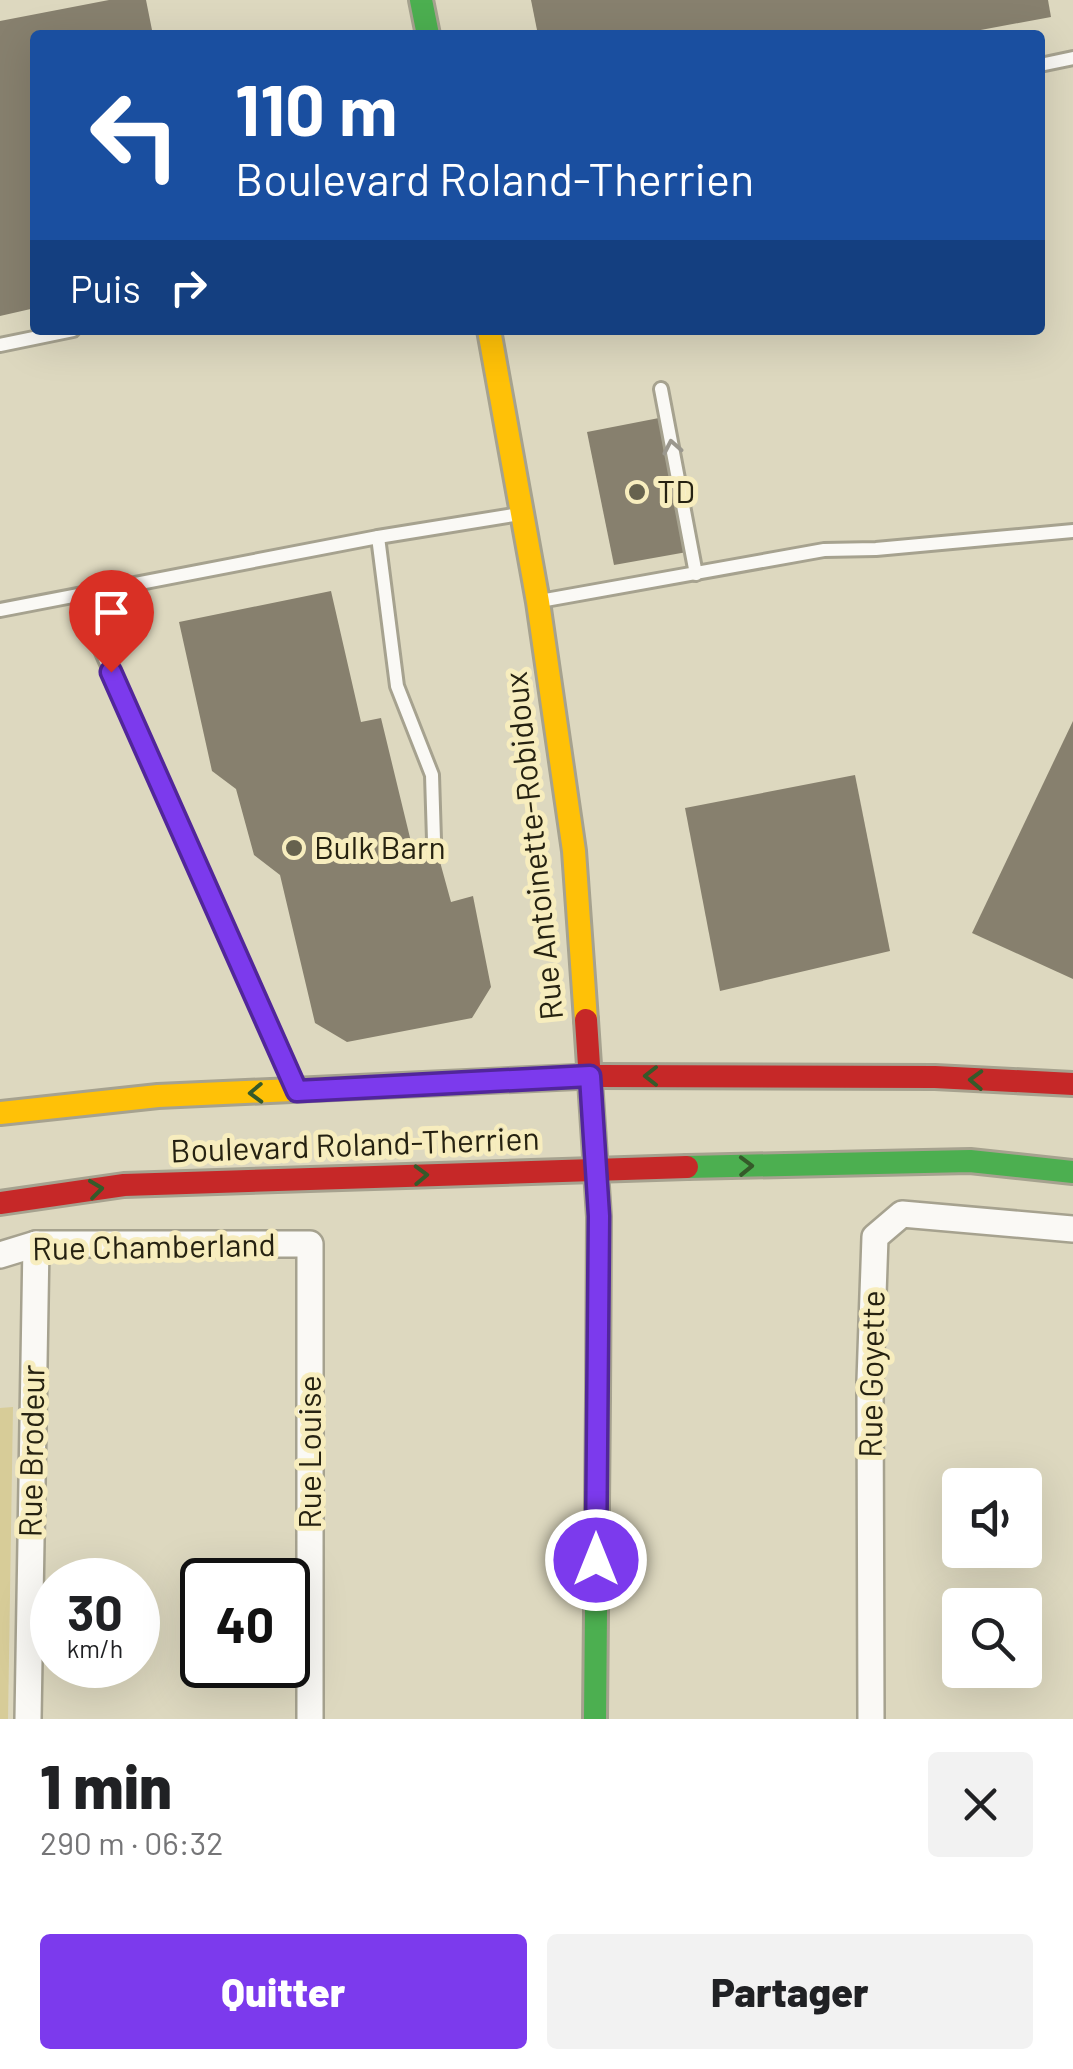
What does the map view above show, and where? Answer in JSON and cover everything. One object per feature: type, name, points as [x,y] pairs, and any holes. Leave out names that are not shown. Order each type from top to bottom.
[{"type":"main road","points":[[421,0],[427,30]]},
{"type":"main road","name":"Rue Antoinette-Robidoux","points":[[490,335],[538,602],[574,851],[599,1228],[595,1719]]},
{"type":"main road","name":"Boulevard Roland-Therrien","points":[[0,1113],[158,1096],[590,1076],[935,1078],[1073,1084]]},
{"type":"main road","name":"Boulevard Roland-Therrien","points":[[0,1203],[124,1186],[597,1169],[970,1161],[1073,1172]]},
{"type":"street","name":"Rue Goyette","points":[[871,1719],[870,1381],[875,1237],[902,1214],[1073,1229]]},
{"type":"street","name":"Rue Chamberland","points":[[0,1255],[36,1244],[310,1244]]},
{"type":"street","name":"Rue Brodeur","points":[[28,1719],[36,1244]]},
{"type":"street","name":"Rue Louise","points":[[310,1244],[310,1719]]},
{"type":"lane","points":[[1045,65],[1073,58]]},
{"type":"lane","points":[[0,345],[49,335]]},
{"type":"lane","points":[[661,389],[696,574]]},
{"type":"lane","points":[[0,610],[522,514]]},
{"type":"lane","points":[[538,602],[824,550],[1073,532]]},
{"type":"lane","points":[[378,538],[396,686],[432,775],[434,840]]},
{"type":"lane","points":[[77,596],[297,1091]]},
{"type":"shaded area","points":[[13,1407],[8,1719],[0,1719],[0,1408]]},
{"type":"building","points":[[109,0],[146,0],[152,30],[30,30],[30,309],[0,316],[0,21]]},
{"type":"building","points":[[531,0],[1048,0],[1051,17],[981,30],[537,30]]},
{"type":"building","name":"TD","points":[[659,418],[687,552],[614,565],[587,432]]},
{"type":"building","points":[[331,591],[361,722],[381,718],[412,846],[434,840],[451,902],[473,896],[491,987],[472,1018],[347,1042],[315,1023],[280,875],[254,855],[236,789],[212,771],[179,622]]},
{"type":"building","points":[[1073,721],[1073,979],[972,933]]},
{"type":"building","points":[[855,775],[890,951],[720,991],[685,808]]},
{"type":"traffic: fast","points":[[421,0],[427,30]]},
{"type":"traffic: fast","points":[[687,1167],[970,1161],[1073,1172]]},
{"type":"traffic: fast","points":[[595,1719],[598,1398]]},
{"type":"traffic: slow","points":[[490,335],[538,602],[574,851],[586,1020]]},
{"type":"traffic: slow","points":[[0,1113],[158,1096],[599,1076]]},
{"type":"traffic: jam","points":[[586,1020],[599,1217],[598,1398]]},
{"type":"traffic: jam","points":[[599,1076],[935,1077],[1073,1084]]},
{"type":"traffic: jam","points":[[0,1203],[124,1185],[687,1167]]},
{"type":"place","name":"TD","points":[[637,492]]},
{"type":"place","name":"Bulk Barn","points":[[294,848]]},
{"type":"route","points":[[111,672],[297,1091],[590,1076],[599,1216],[596,1560]]}]
